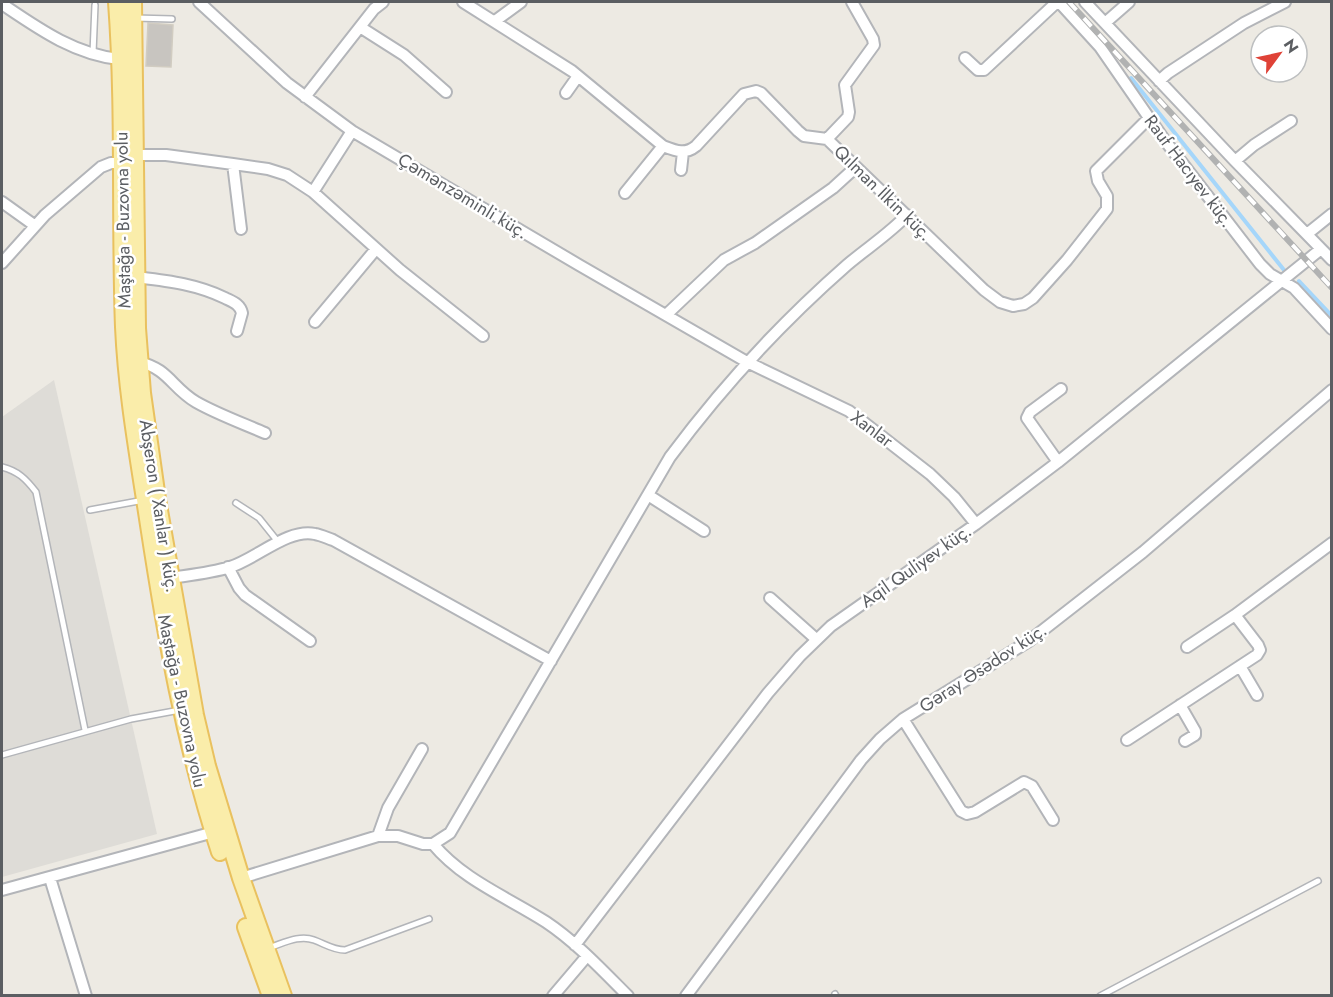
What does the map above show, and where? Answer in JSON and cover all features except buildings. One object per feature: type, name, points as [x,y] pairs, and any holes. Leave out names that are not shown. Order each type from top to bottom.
[{"type":"main road","name":"Maştağa - Buzovna yolu","points":[[117,2],[119,59],[128,159],[125,338],[145,500],[181,710],[195,769],[219,831],[271,996]]},
{"type":"main road","name":"Abşeron ( Xanlar ) küç.","points":[[133,10],[128,159],[139,362],[147,437],[195,715],[219,831],[240,878],[283,996]]},
{"type":"street","name":"Çəmənzəminli küç.","points":[[198,2],[305,97],[352,130],[747,362]]},
{"type":"street","points":[[305,97],[360,27],[383,2]]},
{"type":"street","points":[[463,2],[578,76],[663,146],[683,152],[681,170]]},
{"type":"street","points":[[495,21],[521,2]]},
{"type":"street","points":[[827,139],[848,117],[845,85],[874,45],[873,39],[852,2]]},
{"type":"street","points":[[965,58],[978,70],[984,70],[1058,2]]},
{"type":"street","name":"Rauf Hacıyev küç.","points":[[1058,2],[1117,68],[1149,118],[1260,264],[1270,274],[1294,288],[1332,329]]},
{"type":"street","name":"Rauf Hacıyev küç.","points":[[1085,2],[1332,260]]},
{"type":"street","points":[[1105,23],[1129,2]]},
{"type":"street","points":[[1159,81],[1244,23],[1283,2]]},
{"type":"street","points":[[2,4],[63,43],[93,55],[119,59]]},
{"type":"street","points":[[360,27],[404,55],[446,92]]},
{"type":"street","points":[[1117,68],[1133,53]]},
{"type":"street","points":[[566,93],[578,76]]},
{"type":"street","name":"Qılman İlkin küç.","points":[[683,152],[690,151],[696,146],[744,94],[756,91],[766,96],[804,136],[827,139],[984,290],[1000,302],[1013,306],[1024,304],[1033,298],[1067,260],[1107,209],[1107,196],[1098,181],[1096,171],[1149,118]]},
{"type":"street","points":[[1235,161],[1254,145],[1291,121]]},
{"type":"street","points":[[313,192],[352,130]]},
{"type":"street","points":[[625,193],[663,146]]},
{"type":"street","points":[[2,262],[34,225],[100,167],[111,163],[166,155],[268,169],[287,175],[313,192],[376,249],[483,336]]},
{"type":"street","points":[[234,164],[241,229]]},
{"type":"street","points":[[666,315],[724,260],[755,243],[833,188],[856,167]]},
{"type":"street","points":[[2,202],[34,225]]},
{"type":"street","points":[[1307,234],[1332,214]]},
{"type":"street","points":[[240,878],[378,836],[398,836],[423,844],[433,844],[450,833],[670,457],[687,434],[747,362],[849,264],[908,215]]},
{"type":"street","points":[[315,322],[376,249]]},
{"type":"street","name":"Aqil Quliyev küç.","points":[[575,945],[768,693],[816,639],[1059,462],[1321,249]]},
{"type":"street","points":[[136,277],[187,283],[212,291],[238,305],[243,313],[237,331]]},
{"type":"street","points":[[139,362],[154,365],[198,403],[265,433]]},
{"type":"street","name":"Xanlar","points":[[747,362],[849,411],[930,474],[954,497],[976,524]]},
{"type":"street","points":[[1059,462],[1027,418],[1030,412],[1061,389]]},
{"type":"street","name":"Gəray Əsədov küç.","points":[[686,996],[861,760],[903,719],[1029,641],[1143,552],[1332,390]]},
{"type":"street","points":[[648,495],[704,531]]},
{"type":"street","points":[[170,578],[228,567],[287,538],[304,533],[315,533],[333,540],[551,661]]},
{"type":"street","points":[[1187,647],[1235,615],[1332,543]]},
{"type":"street","points":[[228,567],[245,595],[310,641]]},
{"type":"street","points":[[770,598],[816,639]]},
{"type":"street","points":[[1127,740],[1257,655],[1260,650],[1235,615]]},
{"type":"street","points":[[1240,666],[1257,695]]},
{"type":"street","points":[[1180,705],[1195,731],[1195,735],[1185,741]]},
{"type":"street","points":[[903,719],[961,811],[967,814],[975,812],[1024,782],[1029,782],[1053,820]]},
{"type":"street","points":[[378,836],[388,808],[422,749]]},
{"type":"street","points":[[2,890],[219,831]]},
{"type":"street","points":[[433,844],[455,867],[548,923],[575,945],[628,996]]},
{"type":"street","points":[[50,878],[86,996]]},
{"type":"street","points":[[553,996],[587,956]]},
{"type":"lane","points":[[93,55],[95,5]]},
{"type":"lane","points":[[133,10],[172,19]]},
{"type":"lane","points":[[2,467],[15,470],[36,492],[85,730]]},
{"type":"lane","points":[[90,510],[145,500]]},
{"type":"lane","points":[[236,503],[259,518],[279,543]]},
{"type":"lane","points":[[2,755],[85,730],[181,710]]},
{"type":"lane","points":[[1100,996],[1318,881]]},
{"type":"lane","points":[[266,949],[305,938],[337,950],[345,950],[429,919]]},
{"type":"shaded area","points":[[54,380],[157,834],[2,877],[2,417]]},
{"type":"waterway","points":[[1131,78],[1284,270]]},
{"type":"waterway","points":[[1299,281],[1332,316]]},
{"type":"railway","points":[[1069,2],[1332,288]]}]
